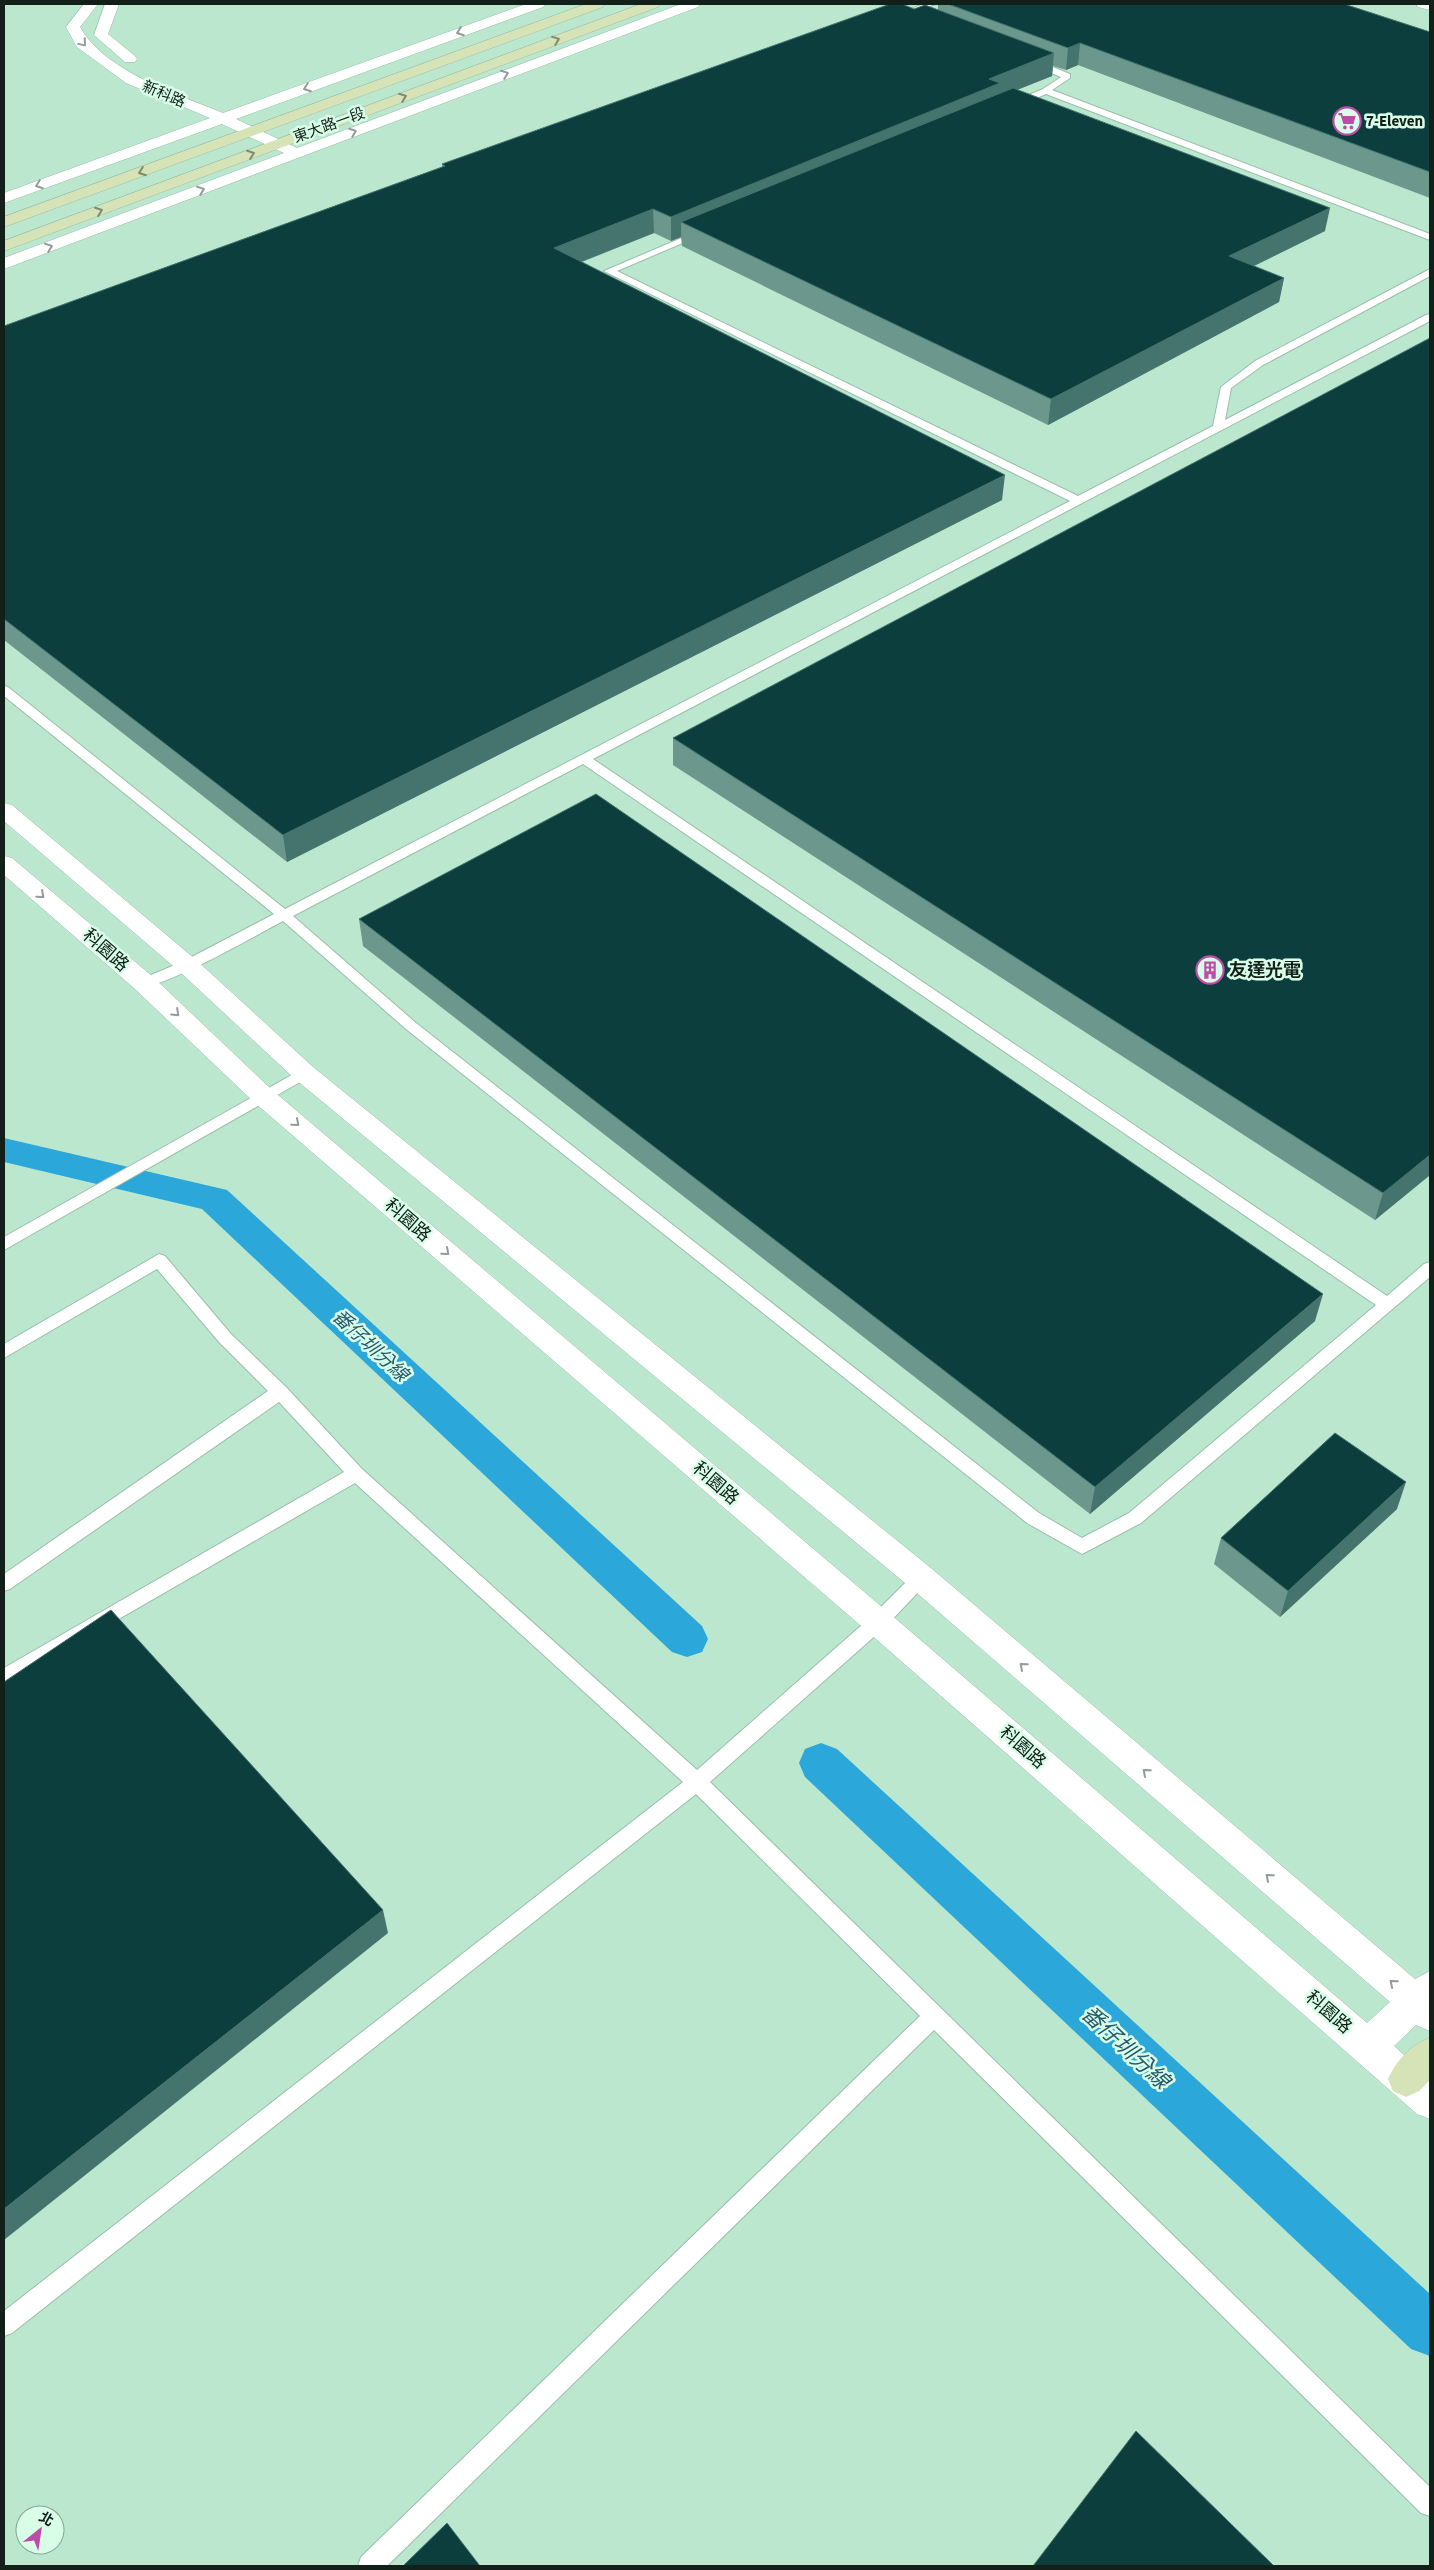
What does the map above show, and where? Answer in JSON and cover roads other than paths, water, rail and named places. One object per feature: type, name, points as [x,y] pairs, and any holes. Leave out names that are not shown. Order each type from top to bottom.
[{"type":"street","name":"新科路","points":[[91,4],[73,27],[82,44],[131,80],[222,118],[298,154]]},
{"type":"street","name":"新科路","points":[[112,4],[101,35],[132,61],[141,65]]},
{"type":"street","points":[[4,198],[538,4]]},
{"type":"street","name":"東大路一段","points":[[4,222],[598,4]]},
{"type":"street","name":"東大路一段","points":[[4,246],[653,4]]},
{"type":"street","points":[[4,264],[693,4]]},
{"type":"street","points":[[1423,4],[1430,6]]},
{"type":"street","points":[[230,102],[321,144]]},
{"type":"street","points":[[4,810],[187,965],[304,1073],[921,1578],[1426,2002],[1368,2046]]},
{"type":"street","name":"科園路","points":[[4,863],[144,983],[263,1096],[878,1622],[1368,2046],[1422,2078]]},
{"type":"lane","points":[[903,17],[931,4]]},
{"type":"lane","points":[[1009,106],[1046,91],[1067,76],[1022,59]]},
{"type":"lane","points":[[1046,91],[1430,237]]},
{"type":"lane","points":[[709,230],[609,272],[1079,501]]},
{"type":"lane","points":[[1218,428],[1226,386],[1259,363],[1430,272]]},
{"type":"lane","points":[[144,983],[187,965],[1430,317]]},
{"type":"lane","points":[[4,690],[283,914],[411,1026],[1033,1518],[1082,1547],[1135,1518],[1430,1268]]},
{"type":"lane","points":[[584,759],[1386,1304]]},
{"type":"lane","points":[[4,1244],[304,1073]]},
{"type":"lane","points":[[4,1352],[159,1260],[226,1338],[280,1392],[356,1474],[697,1782],[1430,2504]]},
{"type":"lane","points":[[4,1584],[280,1392]]},
{"type":"lane","points":[[4,1677],[356,1474]]},
{"type":"lane","points":[[4,2325],[697,1782],[878,1622],[921,1578]]},
{"type":"lane","points":[[370,2566],[934,2016]]},
{"type":"waterway","name":"番仔圳分線","points":[[4,1150],[214,1199],[687,1639]]},
{"type":"waterway","name":"番仔圳分線","points":[[821,1763],[1430,2330]]},
{"type":"place","name":"7-Eleven","points":[[1347,121]]},
{"type":"place","name":"友達光電","points":[[1210,970]]}]
